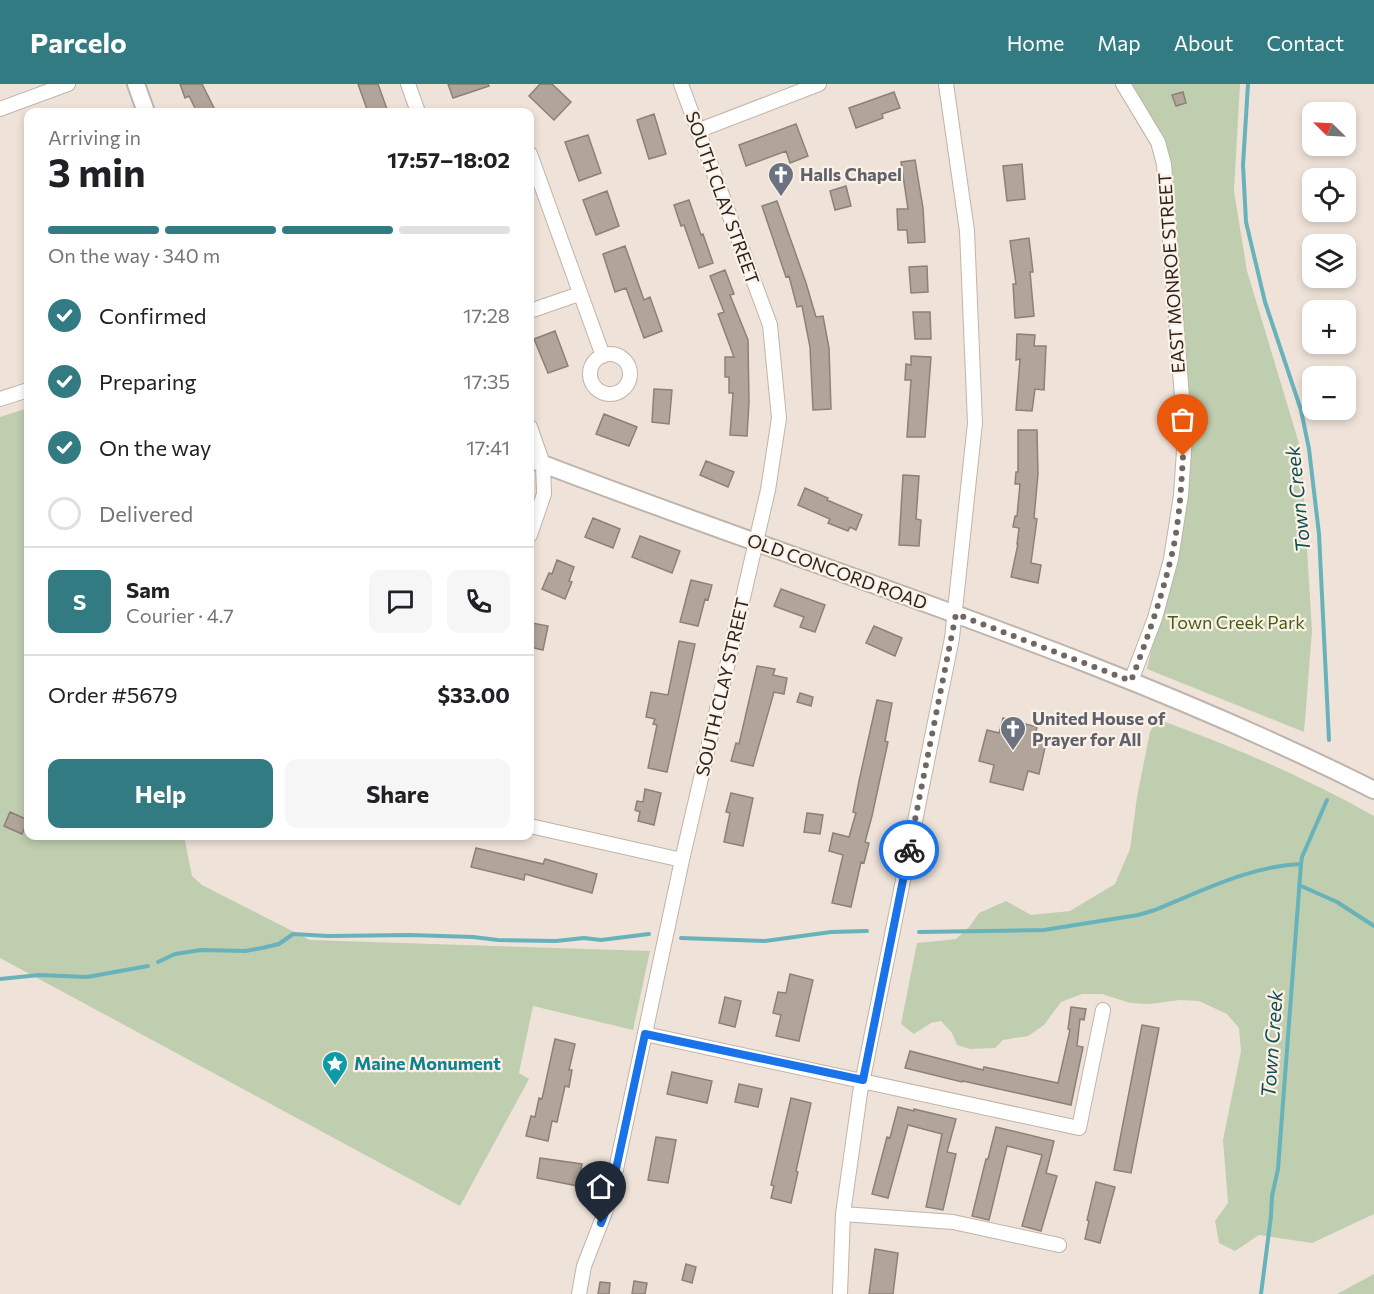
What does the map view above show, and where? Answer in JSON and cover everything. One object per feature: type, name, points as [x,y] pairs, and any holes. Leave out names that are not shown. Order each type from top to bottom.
[{"type":"main road","points":[[136,84],[145,108]]},
{"type":"main road","name":"OLD CONCORD ROAD","points":[[536,462],[956,614],[1131,681],[1216,715],[1374,790]]},
{"type":"street","points":[[0,109],[69,84]]},
{"type":"street","points":[[408,84],[417,108]]},
{"type":"street","name":"SOUTH CLAY STREET","points":[[579,1294],[584,1266],[609,1202],[682,860],[768,490],[779,418],[770,325],[681,84]]},
{"type":"street","points":[[698,131],[819,84]]},
{"type":"street","points":[[840,1294],[843,1214],[863,1080],[956,614],[975,423],[967,231],[946,84]]},
{"type":"street","name":"EAST MONROE STREET","points":[[1123,84],[1158,142],[1164,164],[1185,436],[1181,495],[1171,560],[1155,618],[1131,681]]},
{"type":"street","points":[[534,165],[603,356]]},
{"type":"street","points":[[534,310],[579,294]]},
{"type":"street","points":[[0,399],[24,391]]},
{"type":"street","points":[[534,524],[544,494],[536,462]]},
{"type":"street","points":[[534,827],[682,860]]},
{"type":"street","points":[[645,1034],[1079,1128],[1103,1010]]},
{"type":"street","points":[[843,1214],[953,1222],[1059,1245]]},
{"type":"green space","name":"Town Creek Park","points":[[1123,84],[1240,84],[1234,191],[1247,271],[1301,450],[1312,631],[1304,732],[1147,669],[1171,559],[1185,436],[1164,164]]},
{"type":"green space","points":[[24,409],[24,840],[185,840],[192,876],[202,885],[310,940],[650,951],[633,1030],[533,1006],[519,1073],[529,1079],[460,1206],[0,958],[0,417]]},
{"type":"green space","points":[[1157,719],[1268,763],[1374,816],[1374,1214],[1312,1243],[1259,1235],[1235,1251],[1219,1243],[1215,1221],[1228,1203],[1223,1140],[1241,1051],[1239,1028],[1227,1014],[1199,1001],[1130,1003],[1102,994],[1082,994],[1061,1002],[1044,1025],[1028,1036],[1003,1040],[995,1048],[970,1049],[957,1045],[952,1033],[941,1021],[931,1023],[914,1034],[901,1024],[917,943],[956,939],[970,926],[979,913],[1006,901],[1031,915],[1070,911],[1115,884],[1130,849],[1137,797],[1150,732]]},
{"type":"green space","points":[[1374,1274],[1374,1294],[1337,1294]]},
{"type":"building","points":[[180,84],[202,84],[214,108],[195,108],[189,96],[185,98]]},
{"type":"building","points":[[358,84],[378,84],[387,108],[367,108]]},
{"type":"building","points":[[448,84],[488,84],[489,86],[453,98]]},
{"type":"building","points":[[540,84],[552,84],[571,102],[554,120],[529,96]]},
{"type":"building","points":[[894,92],[900,108],[882,114],[883,118],[856,128],[849,108]]},
{"type":"building","points":[[1183,92],[1186,103],[1176,106],[1172,95]]},
{"type":"building","points":[[654,114],[666,154],[649,159],[637,120]]},
{"type":"building","points":[[796,124],[808,156],[790,163],[786,151],[746,166],[739,145]]},
{"type":"building","points":[[588,135],[601,173],[579,181],[565,142]]},
{"type":"building","points":[[915,160],[923,208],[925,242],[908,243],[907,230],[898,230],[897,209],[908,209],[901,162]]},
{"type":"building","points":[[1022,164],[1025,199],[1007,201],[1003,166]]},
{"type":"building","points":[[846,186],[851,206],[835,210],[830,191]]},
{"type":"building","points":[[607,191],[619,226],[596,235],[583,200]]},
{"type":"building","points":[[689,200],[713,263],[699,268],[684,225],[681,226],[674,205]]},
{"type":"building","points":[[777,201],[816,317],[823,316],[829,348],[831,409],[813,410],[810,347],[802,306],[797,307],[789,276],[786,277],[762,206]]},
{"type":"building","points":[[1029,238],[1033,272],[1030,272],[1034,316],[1015,318],[1013,284],[1016,284],[1010,241]]},
{"type":"building","points":[[625,246],[644,300],[650,297],[662,331],[644,338],[626,288],[615,292],[603,254]]},
{"type":"building","points":[[927,266],[928,292],[911,293],[909,267]]},
{"type":"building","points":[[725,270],[734,294],[730,295],[748,340],[747,436],[730,435],[733,393],[729,393],[729,377],[725,377],[725,357],[734,357],[718,314],[724,312],[710,276]]},
{"type":"building","points":[[913,312],[930,312],[931,339],[915,339]]},
{"type":"building","points":[[555,331],[568,366],[548,373],[534,339]]},
{"type":"building","points":[[1017,334],[1035,335],[1034,346],[1046,346],[1044,390],[1035,389],[1032,411],[1016,410],[1020,359],[1016,360]]},
{"type":"building","points":[[911,356],[931,357],[925,437],[907,437],[911,380],[905,380],[906,364],[911,365]]},
{"type":"building","points":[[654,389],[672,390],[669,424],[652,422]]},
{"type":"building","points":[[604,414],[637,427],[629,446],[596,434]]},
{"type":"building","points":[[1018,430],[1037,430],[1038,474],[1034,518],[1037,519],[1031,563],[1041,565],[1038,583],[1011,577],[1019,528],[1013,527],[1015,516],[1017,516],[1020,484],[1015,484],[1016,472],[1018,472]]},
{"type":"building","points":[[706,461],[734,472],[728,487],[700,475]]},
{"type":"building","points":[[903,475],[919,476],[916,519],[921,520],[919,546],[899,545]]},
{"type":"building","points":[[805,488],[862,515],[856,530],[850,527],[848,531],[828,523],[830,519],[798,505]]},
{"type":"building","points":[[593,518],[620,529],[613,548],[585,537]]},
{"type":"building","points":[[640,536],[680,551],[672,573],[632,557]]},
{"type":"building","points":[[557,560],[574,567],[569,581],[572,582],[565,599],[542,589],[549,573],[552,574]]},
{"type":"building","points":[[691,580],[712,585],[708,600],[705,599],[698,626],[680,622]]},
{"type":"building","points":[[781,589],[825,605],[815,632],[800,627],[804,617],[774,606]]},
{"type":"building","points":[[534,623],[548,626],[543,650],[534,648]]},
{"type":"building","points":[[874,626],[902,638],[895,656],[866,643]]},
{"type":"building","points":[[679,641],[695,644],[667,772],[648,768],[657,725],[653,724],[655,719],[646,717],[651,692],[668,695]]},
{"type":"building","points":[[757,666],[775,669],[773,675],[787,678],[784,694],[774,692],[753,766],[731,761],[736,743],[739,744]]},
{"type":"building","points":[[800,693],[813,697],[811,706],[797,702]]},
{"type":"building","points":[[877,700],[892,703],[885,741],[888,742],[865,842],[869,843],[864,863],[861,862],[851,907],[832,903],[843,855],[829,851],[833,833],[849,837],[856,813],[853,812]]},
{"type":"building","name":"United House of Prayer for All","points":[[1003,718],[1037,727],[1034,740],[1046,743],[1039,774],[1028,771],[1023,790],[990,782],[994,765],[979,761],[987,730],[999,733]]},
{"type":"building","points":[[645,789],[661,793],[654,825],[638,821],[640,812],[635,810],[637,801],[643,802]]},
{"type":"building","points":[[731,793],[753,798],[743,846],[724,842],[730,813],[726,812]]},
{"type":"building","points":[[10,812],[24,818],[22,834],[4,826]]},
{"type":"building","points":[[807,813],[823,815],[820,834],[804,832]]},
{"type":"building","points":[[476,848],[543,864],[545,859],[597,874],[592,893],[525,874],[524,880],[471,867]]},
{"type":"building","points":[[790,974],[813,980],[799,1041],[776,1036],[781,1015],[773,1013],[778,992],[786,993]]},
{"type":"building","points":[[725,997],[741,1001],[735,1027],[719,1023]]},
{"type":"building","points":[[1071,1007],[1086,1009],[1084,1020],[1080,1019],[1077,1046],[1083,1047],[1071,1105],[905,1068],[910,1051],[983,1070],[984,1067],[1058,1083],[1070,1030],[1068,1029]]},
{"type":"building","points":[[1142,1025],[1159,1028],[1131,1173],[1114,1170]]},
{"type":"building","points":[[555,1039],[575,1044],[569,1070],[572,1070],[569,1087],[565,1086],[557,1122],[552,1121],[548,1141],[526,1136],[531,1116],[535,1117],[539,1098],[542,1099]]},
{"type":"building","points":[[672,1072],[712,1081],[707,1103],[667,1094]]},
{"type":"building","points":[[739,1084],[762,1089],[758,1107],[735,1102]]},
{"type":"building","points":[[791,1098],[811,1103],[791,1203],[771,1198],[774,1186],[771,1185]]},
{"type":"building","points":[[898,1107],[956,1119],[947,1152],[956,1154],[943,1210],[926,1207],[942,1134],[908,1125],[888,1198],[872,1194],[887,1137],[890,1138]]},
{"type":"building","points":[[996,1127],[1054,1141],[1046,1173],[1057,1176],[1041,1231],[1022,1226],[1042,1155],[1007,1146],[989,1220],[972,1216]]},
{"type":"building","points":[[656,1137],[676,1140],[668,1183],[648,1180]]},
{"type":"building","points":[[540,1158],[582,1164],[578,1186],[537,1178]]},
{"type":"building","points":[[1096,1182],[1115,1187],[1100,1243],[1085,1239]]},
{"type":"building","points":[[875,1249],[898,1253],[893,1294],[869,1294]]},
{"type":"building","points":[[686,1264],[696,1267],[692,1283],[682,1280]]},
{"type":"building","points":[[634,1281],[647,1283],[645,1294],[632,1294]]},
{"type":"building","points":[[600,1282],[610,1283],[609,1294],[598,1294]]},
{"type":"waterway","name":"Town Creek","points":[[1248,84],[1243,165],[1246,222],[1265,302],[1301,410],[1309,449],[1319,534],[1329,740]]},
{"type":"waterway","name":"Town Creek","points":[[1261,1294],[1272,1196],[1278,1169],[1301,864],[1327,800]]},
{"type":"waterway","points":[[919,932],[1044,930],[1138,915],[1245,874],[1301,864]]},
{"type":"waterway","points":[[1299,885],[1337,902],[1374,926]]},
{"type":"waterway","points":[[681,938],[765,941],[831,932],[867,931]]},
{"type":"waterway","points":[[158,962],[175,954],[201,950],[245,951],[262,948],[279,944],[293,934],[410,935],[556,941],[584,938],[601,940],[649,934]]},
{"type":"waterway","points":[[0,979],[39,975],[87,977],[148,966]]},
{"type":"way so far","points":[[909,850],[956,614],[1131,681],[1155,618],[1171,560],[1181,495],[1183,456]]},
{"type":"place","name":"Halls Chapel","points":[[781,198]]},
{"type":"place","name":"United House of Prayer for All","points":[[1013,752]]},
{"type":"place","name":"Maine Monument","points":[[335,1087]]},
{"type":"route","points":[[601,1223],[609,1202],[645,1034],[863,1080],[909,850]]}]
